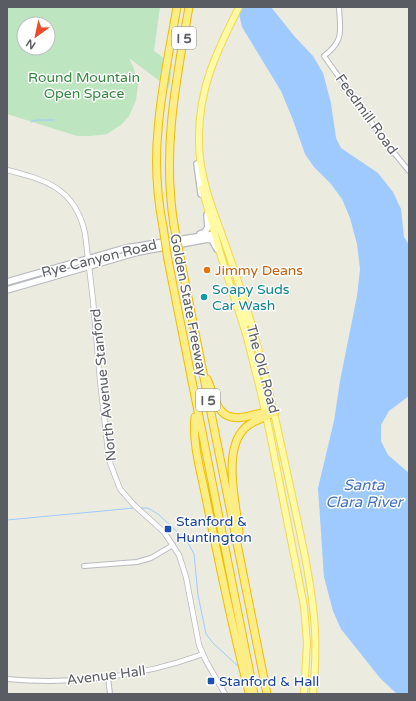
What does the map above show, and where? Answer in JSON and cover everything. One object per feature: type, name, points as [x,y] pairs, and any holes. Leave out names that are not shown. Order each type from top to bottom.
[{"type":"highway","name":"Golden State Freeway","points":[[177,7],[159,116],[157,151],[159,202],[168,260],[254,694]]},
{"type":"highway","name":"Golden State Freeway","points":[[189,7],[174,91],[170,124],[170,185],[174,225],[267,694]]},
{"type":"highway","points":[[202,370],[212,390],[216,403],[226,415],[234,418],[240,418],[275,412]]},
{"type":"highway","points":[[197,409],[195,419],[197,451],[241,665],[249,694]]},
{"type":"highway","points":[[237,543],[240,532],[233,480],[232,450],[236,439],[244,429],[266,414]]},
{"type":"main road","name":"The Old Road","points":[[228,24],[235,7]]},
{"type":"main road","name":"The Old Road","points":[[239,7],[209,60],[200,102],[195,140],[197,164],[200,183],[262,359],[275,412],[312,600],[316,642],[313,694]]},
{"type":"main road","name":"The Old Road","points":[[200,102],[199,143],[200,159],[205,186],[218,233],[221,256],[246,334],[266,414],[304,606],[307,656],[304,694]]},
{"type":"main road","points":[[153,244],[202,233],[207,229],[209,225],[201,195],[197,164]]},
{"type":"main road","name":"Rye Canyon Road","points":[[7,282],[126,248],[218,233]]},
{"type":"main road","name":"Rye Canyon Road","points":[[136,252],[138,249],[211,236],[218,233]]},
{"type":"main road","name":"Rye Canyon Road","points":[[7,290],[89,265],[136,252],[162,247],[210,240],[214,243],[221,256]]},
{"type":"main road","points":[[237,307],[241,308],[249,331],[254,334]]},
{"type":"main road","points":[[246,334],[252,338],[258,357],[262,359]]},
{"type":"street","name":"Feedmill Road","points":[[339,7],[339,38],[336,46],[324,56],[386,143],[409,171]]},
{"type":"street","name":"North Avenue Stanford","points":[[7,170],[45,181],[55,187],[68,198],[82,223],[89,265],[109,460],[120,489],[135,506],[164,532],[179,555],[183,566],[202,654],[225,694]]},
{"type":"street","points":[[84,566],[137,562],[151,558],[173,545]]},
{"type":"street","name":"Avenue Hall","points":[[7,679],[52,681],[108,677],[157,668],[202,654]]},
{"type":"street","points":[[108,677],[110,694]]},
{"type":"green space","name":"Round Mountain Open Space","points":[[7,7],[160,7],[154,51],[172,64],[169,88],[129,58],[134,69],[138,85],[136,100],[129,116],[121,125],[107,134],[77,136],[7,114]]},
{"type":"water","name":"Santa Clara River","points":[[235,7],[271,7],[295,37],[313,56],[323,73],[331,103],[336,138],[341,148],[378,173],[393,192],[401,209],[404,237],[409,245],[409,396],[389,411],[381,425],[381,441],[388,455],[409,473],[409,694],[397,694],[380,678],[341,629],[333,611],[324,577],[318,488],[334,421],[340,381],[357,296],[360,269],[357,244],[350,218],[342,199],[331,184],[314,167],[305,154],[281,91],[242,27],[239,14]]},
{"type":"waterway","points":[[31,122],[36,120],[54,120]]},
{"type":"waterway","points":[[7,520],[134,508]]},
{"type":"waterway","points":[[141,508],[148,508],[158,514],[188,543],[194,554],[198,595],[206,634],[213,643],[239,667]]},
{"type":"place","name":"Jimmy Deans","points":[[207,270]]},
{"type":"place","name":"Soapy Suds Car Wash","points":[[204,297]]},
{"type":"place","name":"Stanford & Huntington","points":[[168,529]]},
{"type":"place","name":"Stanford & Hall","points":[[211,681]]}]
